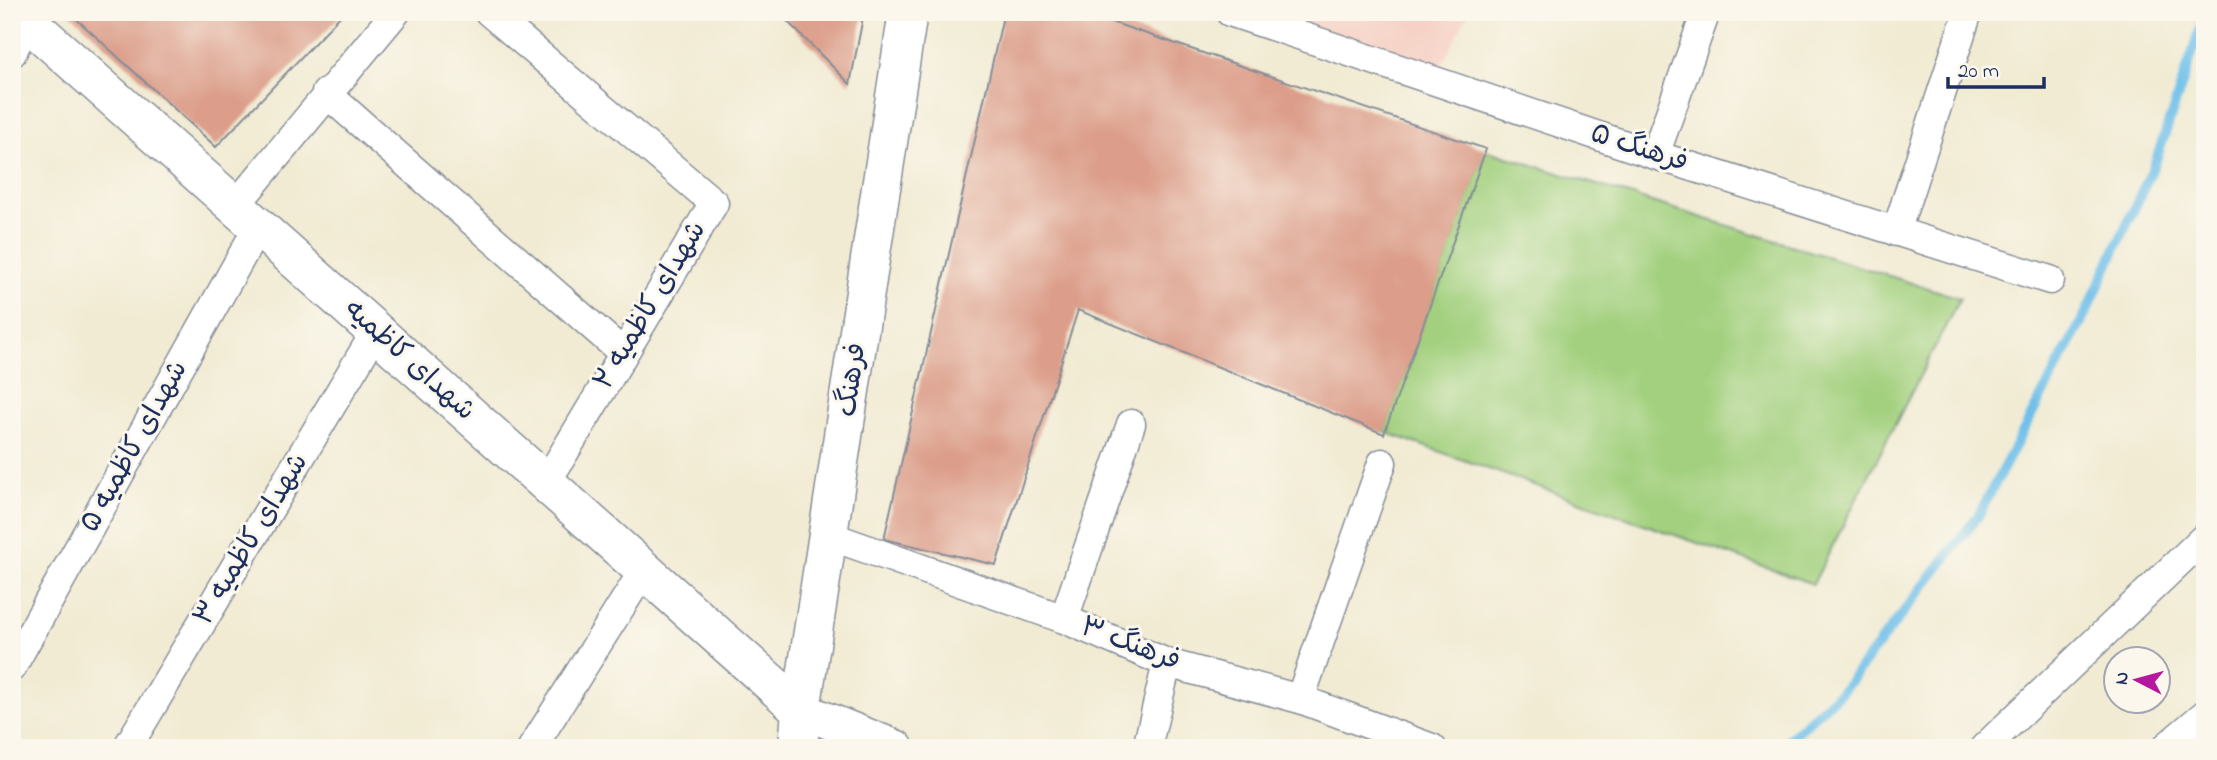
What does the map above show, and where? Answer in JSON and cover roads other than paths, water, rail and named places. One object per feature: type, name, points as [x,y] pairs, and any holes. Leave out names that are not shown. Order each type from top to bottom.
[{"type":"main road","name":"فرهنگ","points":[[798,748],[801,710],[830,536],[908,12]]},
{"type":"main road","name":"شهدای کاظمیه","points":[[19,29],[246,216],[801,710]]},
{"type":"street","name":"شهدای کاظمیه ۵","points":[[12,667],[246,216],[326,93],[396,12]]},
{"type":"street","name":"شهدای کاظمیه ۲","points":[[489,12],[714,203],[622,352],[547,483]]},
{"type":"street","name":"فرهنگ ۵","points":[[1230,12],[1656,155],[2050,280]]},
{"type":"street","points":[[1656,155],[1706,12]]},
{"type":"street","points":[[1896,232],[1968,12]]},
{"type":"street","points":[[326,93],[622,352]]},
{"type":"street","name":"شهدای کاظمیه ۳","points":[[127,748],[376,331]]},
{"type":"street","points":[[1064,619],[1131,424]]},
{"type":"street","points":[[1300,699],[1382,463]]},
{"type":"street","name":"فرهنگ ۳","points":[[830,536],[1064,619],[1167,663],[1300,699],[1432,748]]},
{"type":"street","points":[[1984,748],[2205,537]]},
{"type":"street","points":[[532,748],[644,570]]},
{"type":"street","points":[[1147,748],[1167,663]]},
{"type":"street","points":[[801,710],[896,748]]},
{"type":"street","points":[[2165,748],[2205,714]]},
{"type":"waterway","points":[[1779,748],[1843,690],[1978,516],[2087,311],[2155,163],[2205,16]]}]
